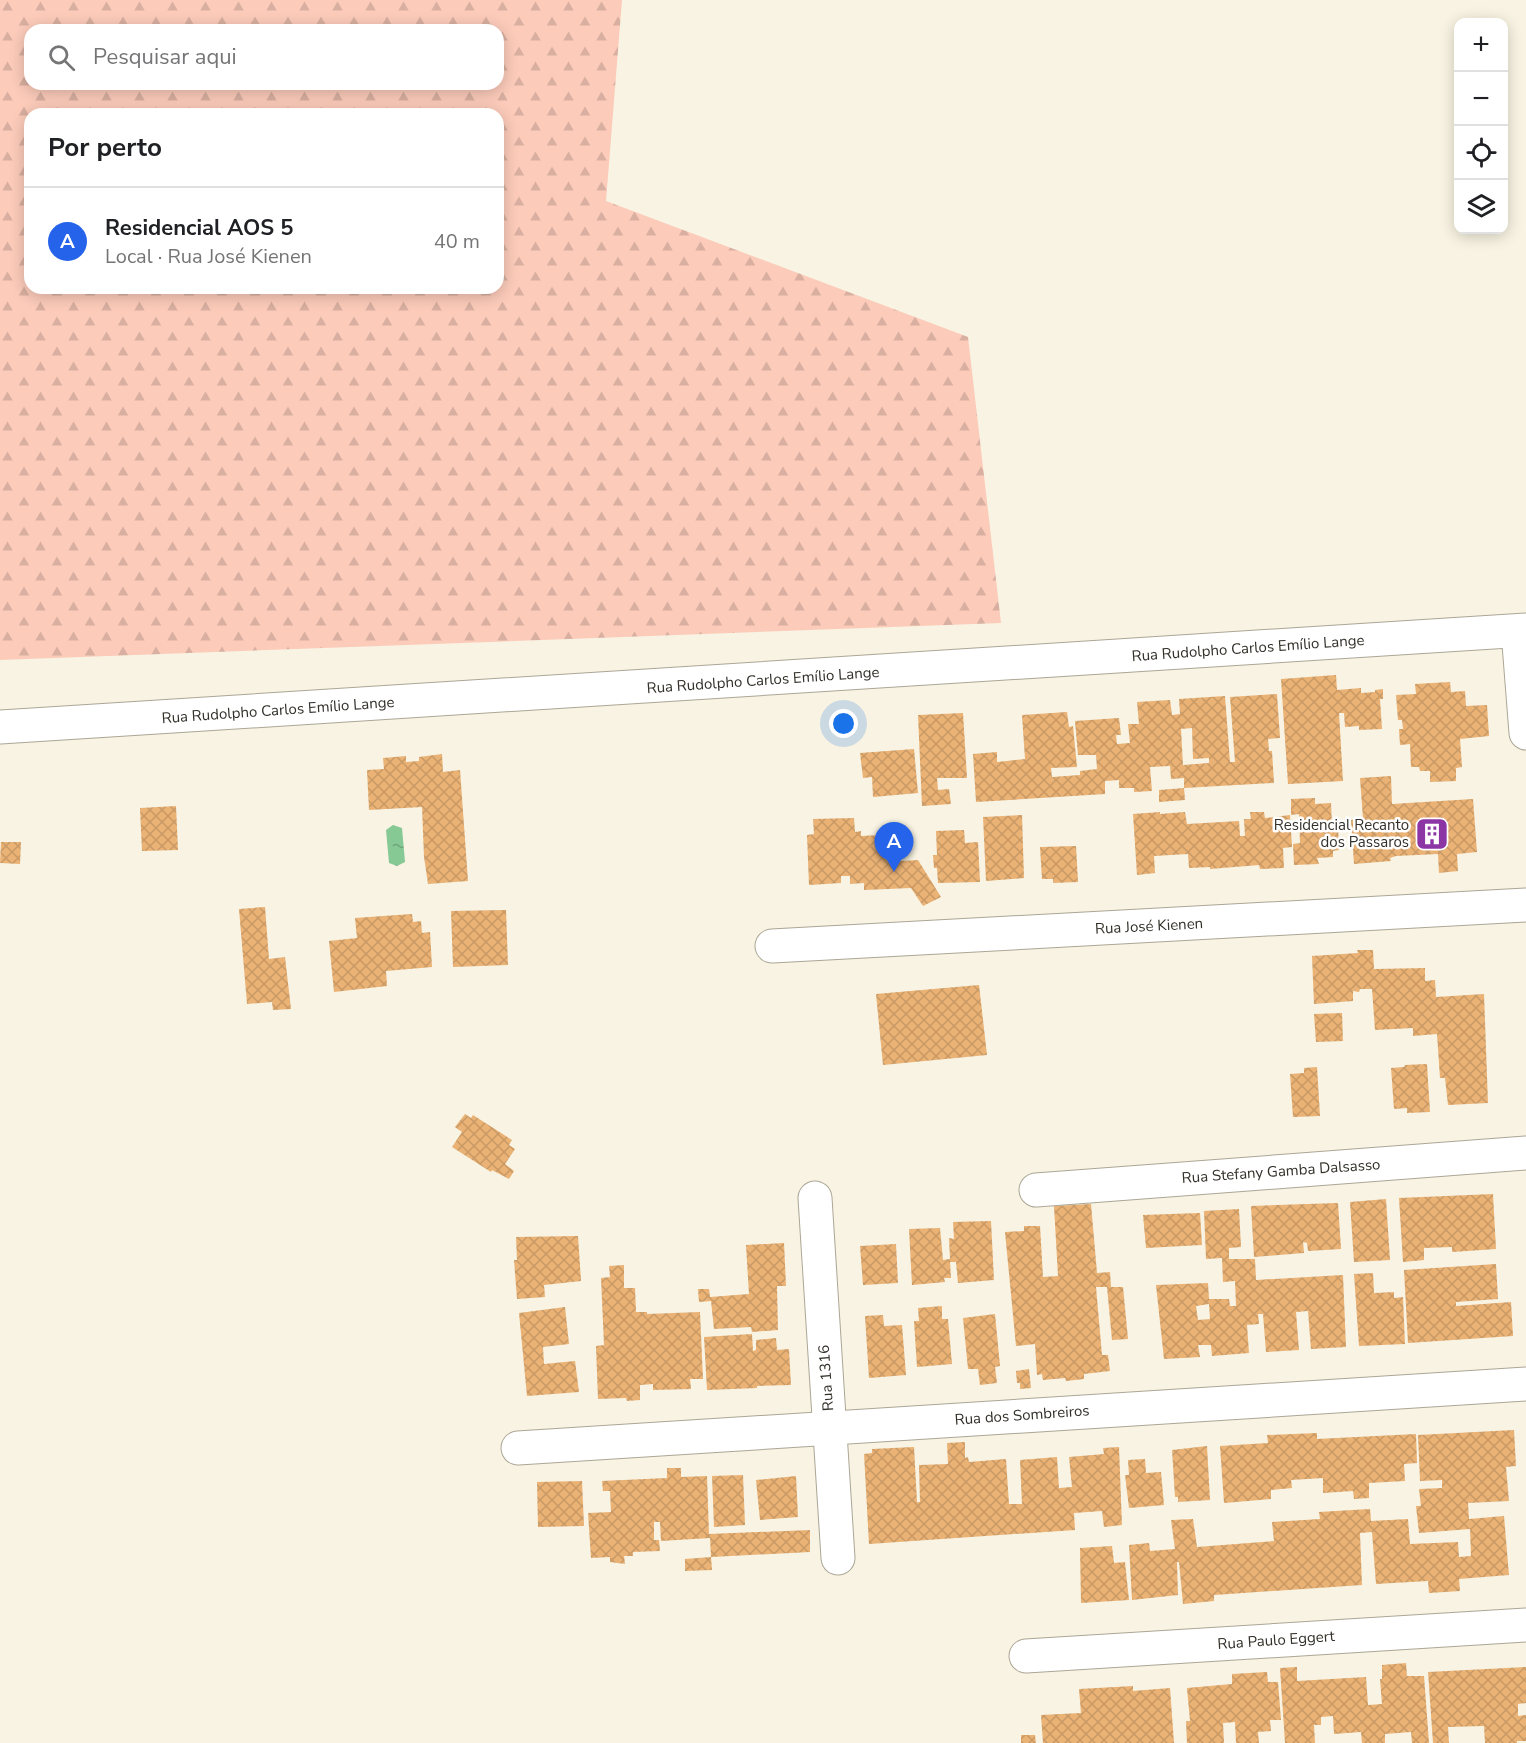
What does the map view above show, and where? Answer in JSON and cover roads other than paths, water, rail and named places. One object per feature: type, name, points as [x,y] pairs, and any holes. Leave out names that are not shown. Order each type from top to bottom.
[{"type":"street","name":"Rua Rudolpho Carlos Emílio Lange","points":[[0,727],[1522,631]]},
{"type":"street","points":[[1522,631],[1526,733]]},
{"type":"street","name":"Rua José Kienen","points":[[772,946],[1526,905]]},
{"type":"street","name":"Rua Stefany Gamba Dalsasso","points":[[1036,1190],[1526,1153]]},
{"type":"street","name":"Rua 1316","points":[[815,1198],[838,1558]]},
{"type":"street","name":"Rua dos Sombreiros","points":[[518,1448],[1526,1384]]},
{"type":"street","name":"Rua Paulo Eggert","points":[[1026,1656],[1526,1625]]},
{"type":"water","points":[[393,825],[402,828],[405,862],[397,866],[389,863],[386,830]]},
{"type":"place","name":"Residencial Recanto dos Passaros","points":[[1432,834]]},
{"type":"place","name":"Residencial AOS 5","points":[[894,872]]}]
